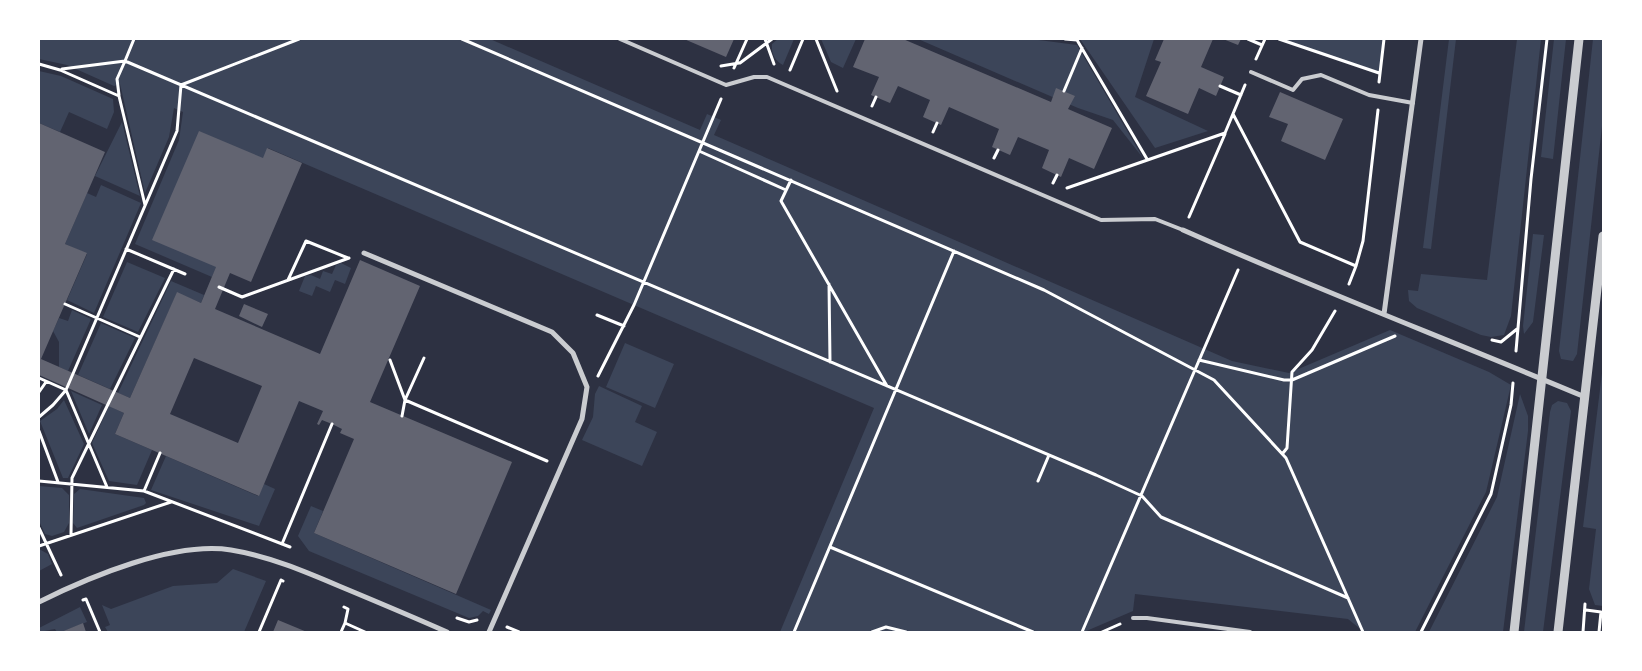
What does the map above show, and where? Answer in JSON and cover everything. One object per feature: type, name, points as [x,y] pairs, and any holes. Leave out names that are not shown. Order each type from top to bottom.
[{"type":"street","points":[[1384,314],[1421,39]]},
{"type":"street","points":[[1514,632],[1579,39]]},
{"type":"street","points":[[1183,230],[1342,298],[1585,397]]},
{"type":"street","points":[[1558,632],[1603,236]]},
{"type":"street","points":[[364,253],[552,332],[573,353],[587,387],[582,419],[489,632]]},
{"type":"street","points":[[39,602],[67,588],[157,555],[201,549],[229,549],[287,564],[447,632]]},
{"type":"lane","points":[[620,39],[726,85],[754,77],[766,77],[1101,220],[1155,219],[1183,230]]},
{"type":"lane","points":[[1251,72],[1293,90],[1302,79],[1321,75],[1369,95],[1413,103]]},
{"type":"lane","points":[[1133,618],[1174,621],[1250,632]]},
{"type":"path","points":[[134,39],[117,79],[145,205]]},
{"type":"path","points":[[180,85],[299,39]]},
{"type":"path","points":[[462,39],[1053,295],[1219,384],[1283,452],[1363,632]]},
{"type":"path","points":[[587,387],[599,376],[624,326],[747,39]]},
{"type":"path","points":[[747,63],[739,63],[766,41],[772,39]]},
{"type":"path","points":[[783,85],[803,39]]},
{"type":"path","points":[[816,39],[838,92],[830,89]]},
{"type":"path","points":[[1065,39],[1078,40],[1147,159]]},
{"type":"path","points":[[1248,39],[1262,45]]},
{"type":"path","points":[[1183,230],[1265,39]]},
{"type":"path","points":[[1279,39],[1379,73]]},
{"type":"path","points":[[1233,114],[1300,242],[1356,266],[1362,241],[1380,97],[1379,73],[1384,39]]},
{"type":"path","points":[[1421,632],[1491,494],[1511,405],[1547,39]]},
{"type":"path","points":[[766,41],[774,64]]},
{"type":"path","points":[[1064,92],[1082,48]]},
{"type":"path","points":[[60,70],[125,62],[1049,455],[1142,496],[1161,517],[1348,598]]},
{"type":"path","points":[[39,64],[60,70],[120,96]]},
{"type":"path","points":[[768,64],[774,64],[798,75]]},
{"type":"path","points":[[39,417],[66,390],[177,131],[180,85]]},
{"type":"path","points":[[1220,86],[1241,95]]},
{"type":"path","points":[[872,107],[876,97]]},
{"type":"path","points":[[863,104],[880,111]]},
{"type":"path","points":[[933,133],[937,123]]},
{"type":"path","points":[[924,129],[942,137]]},
{"type":"path","points":[[1045,180],[1065,189],[1225,133]]},
{"type":"path","points":[[994,159],[998,150]]},
{"type":"path","points":[[699,152],[786,190]]},
{"type":"path","points":[[985,156],[1002,163]]},
{"type":"path","points":[[1053,184],[1057,175]]},
{"type":"path","points":[[791,180],[781,201],[887,386]]},
{"type":"path","points":[[288,281],[306,241],[348,258]]},
{"type":"path","points":[[126,249],[185,274]]},
{"type":"path","points":[[794,632],[954,251]]},
{"type":"path","points":[[219,287],[242,297],[364,253]]},
{"type":"path","points":[[1082,632],[1244,256]]},
{"type":"path","points":[[71,535],[71,484],[88,443],[116,392],[140,337],[174,269]]},
{"type":"path","points":[[829,283],[830,362]]},
{"type":"path","points":[[1283,452],[1287,448],[1292,372],[1312,350],[1342,298]]},
{"type":"path","points":[[65,304],[140,337]]},
{"type":"path","points":[[598,314],[624,326]]},
{"type":"path","points":[[1199,360],[1284,380],[1292,380],[1414,326]]},
{"type":"path","points":[[1491,340],[1501,342],[1518,328]]},
{"type":"path","points":[[402,416],[405,400],[424,358]]},
{"type":"path","points":[[390,360],[405,400],[561,467]]},
{"type":"path","points":[[39,378],[66,390],[107,488]]},
{"type":"path","points":[[39,392],[46,382]]},
{"type":"path","points":[[282,544],[332,424]]},
{"type":"path","points":[[39,431],[58,482]]},
{"type":"path","points":[[144,492],[160,453]]},
{"type":"path","points":[[1038,481],[1049,455]]},
{"type":"path","points":[[39,546],[172,502]]},
{"type":"path","points":[[39,528],[62,578]]},
{"type":"path","points":[[830,547],[1033,632]]},
{"type":"path","points":[[258,632],[281,580],[289,583]]},
{"type":"path","points":[[86,599],[100,632]]},
{"type":"path","points":[[1583,632],[1585,604]]},
{"type":"path","points":[[340,605],[348,609],[341,632]]},
{"type":"path","points":[[1586,610],[1601,612],[1599,632]]},
{"type":"path","points":[[1102,632],[1133,618]]},
{"type":"path","points":[[345,623],[365,632]]},
{"type":"path","points":[[872,632],[886,627],[906,632]]},
{"type":"shaded area","points":[[39,39],[490,39],[700,130],[707,114],[721,120],[714,135],[1232,361],[1289,373],[1390,330],[1489,372],[1511,385],[1486,492],[1415,632],[1364,632],[1348,619],[1135,594],[1133,611],[1084,632],[780,632],[874,408],[268,148],[212,277],[135,244],[179,140],[183,112],[174,108],[169,137],[145,193],[120,84],[114,86],[67,65],[39,59]]},
{"type":"shaded area","points":[[778,39],[794,39],[783,65],[776,59],[772,51],[772,44]]},
{"type":"shaded area","points":[[821,39],[856,39],[843,68],[831,62]]},
{"type":"shaded area","points":[[918,39],[1031,39],[1077,45],[1143,158],[1113,120],[1078,108]]},
{"type":"shaded area","points":[[1080,39],[1154,39],[1135,97],[1208,131],[1155,148]]},
{"type":"shaded area","points":[[1279,39],[1384,39],[1379,73]]},
{"type":"shaded area","points":[[1449,39],[1456,39],[1431,249],[1423,248]]},
{"type":"shaded area","points":[[1517,39],[1541,39],[1511,316],[1504,335],[1491,337],[1481,335],[1417,308],[1409,301],[1408,290],[1418,291],[1421,274],[1487,280]]},
{"type":"shaded area","points":[[1554,39],[1566,39],[1553,159],[1541,157]]},
{"type":"shaded area","points":[[1593,39],[1603,39],[1603,117],[1577,354],[1573,361],[1561,359],[1559,351]]},
{"type":"shaded area","points":[[39,71],[61,76],[113,99],[114,112],[107,129],[69,112],[60,132],[39,123]]},
{"type":"shaded area","points":[[122,122],[140,196],[95,176]]},
{"type":"shaded area","points":[[101,185],[141,203],[94,313],[67,300],[87,254],[65,244],[87,193],[96,197]]},
{"type":"shaded area","points":[[1533,234],[1544,235],[1533,322],[1524,334],[1523,326]]},
{"type":"shaded area","points":[[127,262],[165,278],[138,332],[103,317]]},
{"type":"shaded area","points":[[341,263],[351,268],[345,284],[335,280],[330,292],[316,286],[312,296],[299,291],[305,276],[311,275],[320,279],[323,271],[332,274],[336,265]]},
{"type":"shaded area","points":[[171,281],[204,295],[201,303],[177,293],[130,398],[118,393]]},
{"type":"shaded area","points":[[72,310],[91,319],[68,371],[59,367],[59,342],[53,331],[59,318],[68,321]]},
{"type":"shaded area","points":[[101,323],[135,338],[110,389],[78,375]]},
{"type":"shaded area","points":[[625,343],[674,364],[655,408],[606,387]]},
{"type":"shaded area","points":[[1603,365],[1603,606],[1595,605],[1589,589],[1596,529],[1583,527]]},
{"type":"shaded area","points":[[599,386],[642,406],[635,422],[657,432],[642,466],[582,440],[593,417],[595,394]]},
{"type":"shaded area","points":[[71,391],[102,405],[89,434]]},
{"type":"shaded area","points":[[1520,394],[1528,416],[1528,431],[1503,632],[1429,632],[1497,497]]},
{"type":"shaded area","points":[[64,400],[84,444],[68,478],[63,478],[40,421],[57,409]]},
{"type":"shaded area","points":[[1558,401],[1567,403],[1571,411],[1543,632],[1524,632],[1550,412],[1552,405]]},
{"type":"shaded area","points":[[109,406],[124,413],[115,434],[152,450],[137,485],[109,481],[92,443]]},
{"type":"shaded area","points":[[166,456],[258,496],[264,484],[275,489],[259,526],[151,490]]},
{"type":"shaded area","points":[[39,486],[62,488],[69,495],[69,523],[64,532],[52,536],[45,534],[39,521]]},
{"type":"shaded area","points":[[80,489],[144,498],[146,503],[77,528],[73,523],[74,494]]},
{"type":"shaded area","points":[[311,506],[323,511],[314,533],[491,610],[489,614],[483,611],[478,616],[469,618],[309,551],[298,536]]},
{"type":"shaded area","points":[[39,549],[48,554],[52,564],[39,571]]},
{"type":"shaded area","points":[[233,569],[266,581],[244,632],[108,632],[105,627],[110,625],[102,605],[111,609],[173,586],[217,583]]},
{"type":"shaded area","points":[[80,607],[87,622],[61,632],[57,632],[55,629],[39,632],[39,628]]},
{"type":"building","points":[[684,39],[734,39],[726,57]]},
{"type":"building","points":[[865,39],[903,39],[1051,102],[1056,88],[1075,96],[1068,109],[1112,128],[1094,169],[1069,158],[1061,177],[1042,168],[1049,150],[1018,137],[1010,155],[992,147],[999,129],[949,107],[941,125],[923,117],[930,100],[898,86],[890,103],[871,95],[879,77],[853,67]]},
{"type":"building","points":[[1164,39],[1213,39],[1201,67],[1224,77],[1216,96],[1199,88],[1188,114],[1146,96],[1161,62],[1155,60]]},
{"type":"building","points":[[1223,39],[1241,39],[1238,45]]},
{"type":"building","points":[[1280,92],[1343,119],[1325,160],[1281,141],[1288,124],[1269,117]]},
{"type":"building","points":[[39,123],[105,152],[65,244],[87,253],[41,359],[130,398],[177,292],[201,303],[216,267],[152,240],[199,131],[263,158],[267,148],[302,163],[251,282],[230,273],[215,309],[320,354],[360,260],[420,286],[370,402],[512,462],[456,594],[314,533],[354,439],[340,433],[342,429],[332,424],[322,420],[319,425],[317,424],[323,411],[299,401],[259,496],[115,434],[124,413],[39,375]],"holes":[[[194,358],[262,386],[238,443],[170,414]]]},
{"type":"building","points":[[244,304],[268,314],[262,327],[239,316]]},
{"type":"building","points":[[278,620],[307,632],[273,632]]},
{"type":"building","points":[[83,623],[86,632],[61,632]]}]
